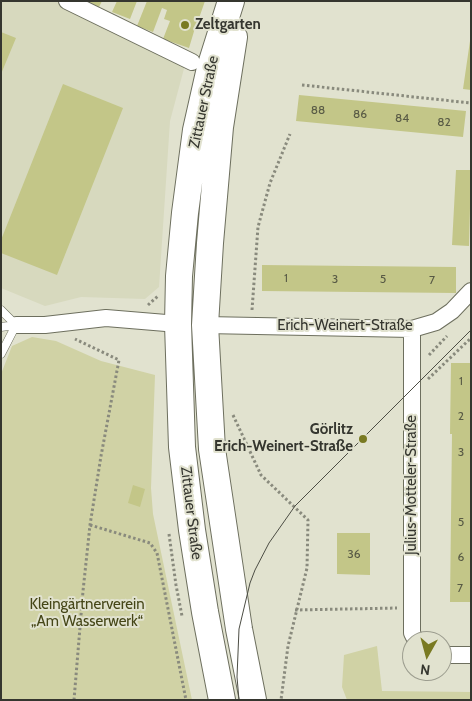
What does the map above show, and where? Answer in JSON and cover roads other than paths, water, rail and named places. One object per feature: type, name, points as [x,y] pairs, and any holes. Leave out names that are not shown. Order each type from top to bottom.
[{"type":"main road","name":"Zittauer Straße","points":[[222,700],[192,530],[182,447],[178,324],[179,276],[196,130],[210,67],[231,1]]},
{"type":"main road","name":"Zittauer Straße","points":[[239,1],[210,67],[220,127],[210,243],[206,325],[212,449],[239,629],[253,700]]},
{"type":"main road","points":[[178,324],[206,325]]},
{"type":"street","points":[[67,1],[210,67]]},
{"type":"street","name":"Erich-Weinert-Straße","points":[[206,325],[412,329],[436,322],[452,311],[471,291]]},
{"type":"street","points":[[9,326],[45,325],[106,318],[178,324]]},
{"type":"street","name":"Julius-Motteler-Straße","points":[[412,329],[412,631]]},
{"type":"street","points":[[452,655],[471,655]]},
{"type":"lane","points":[[1,310],[9,326],[1,354]]},
{"type":"tram line","points":[[239,700],[237,677],[239,629],[250,583],[269,543],[295,506],[471,330]]},
{"type":"place","name":"Zeltgarten","points":[[185,25]]},
{"type":"place","name":"Görlitz Erich-Weinert-Straße","points":[[363,439]]},
{"type":"park label","name":"Kleingärtnerverein „Am Wasserwerk“","points":[[87,614]]}]
